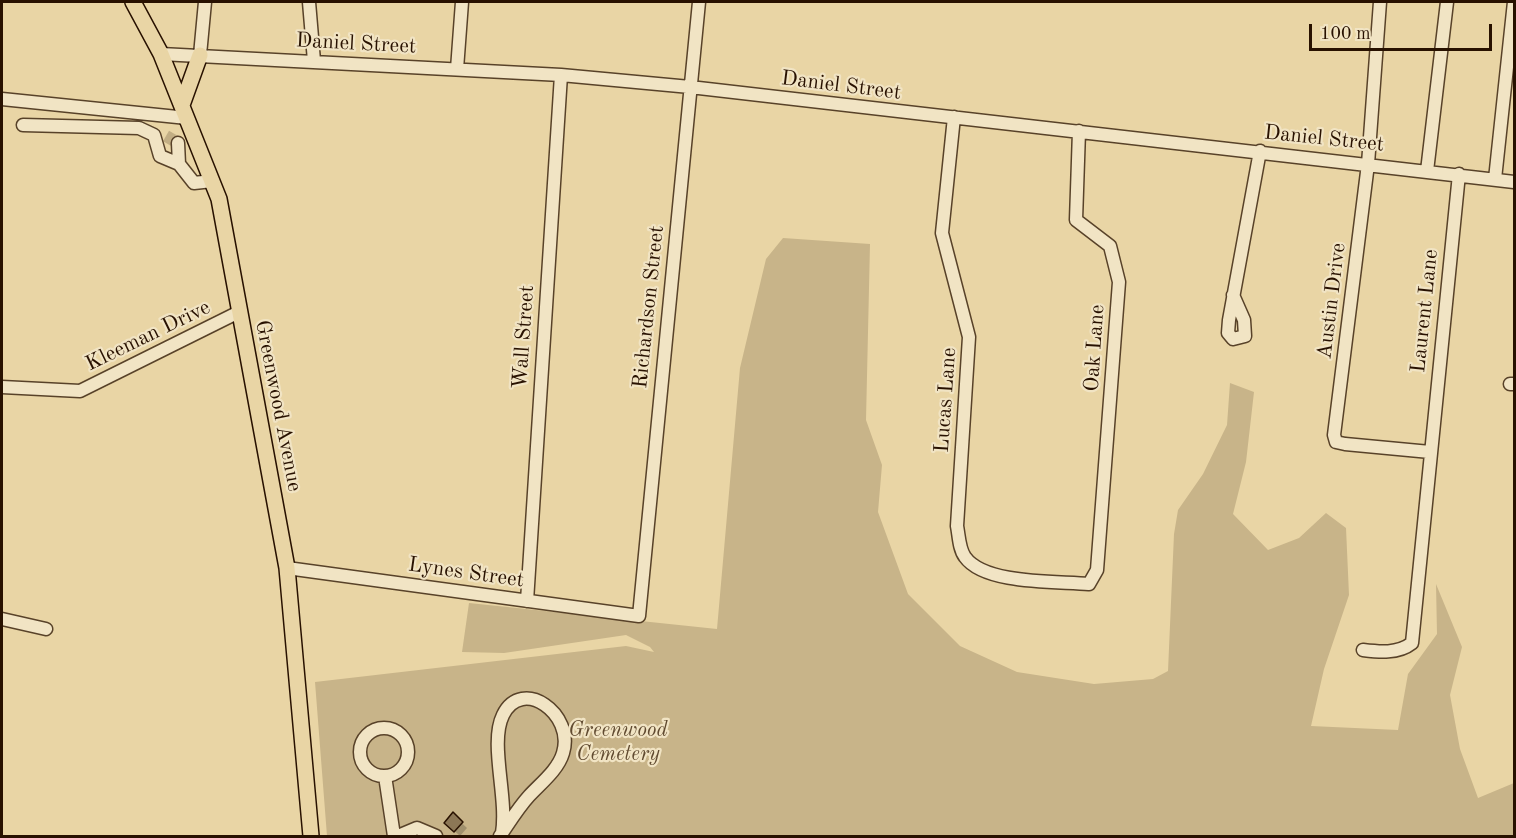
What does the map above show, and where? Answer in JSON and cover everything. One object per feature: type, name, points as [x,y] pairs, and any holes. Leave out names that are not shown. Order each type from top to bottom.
[{"type":"main road","name":"Greenwood Avenue","points":[[133,2],[161,54],[219,198],[287,568],[311,837]]},
{"type":"main road","points":[[184,111],[200,54]]},
{"type":"street","points":[[200,54],[205,2]]},
{"type":"street","points":[[309,2],[314,61]]},
{"type":"street","points":[[457,69],[462,2]]},
{"type":"street","name":"Richardson Street","points":[[639,616],[699,2]]},
{"type":"street","name":"Austin Drive","points":[[1380,2],[1368,164],[1341,396],[1334,427],[1336,442],[1430,452]]},
{"type":"street","points":[[1427,171],[1447,2]]},
{"type":"street","points":[[1495,179],[1514,2]]},
{"type":"street","name":"Daniel Street","points":[[161,54],[200,54],[561,75],[690,87],[1515,182]]},
{"type":"street","name":"Wall Street","points":[[526,601],[561,75]]},
{"type":"street","points":[[2,99],[84,108],[184,111]]},
{"type":"street","points":[[84,108],[84,129]]},
{"type":"street","name":"Lucas Lane","points":[[954,117],[942,233],[969,337],[957,526],[961,547],[965,557],[979,570],[998,576],[1089,584]]},
{"type":"street","points":[[23,125],[84,129],[139,128],[160,135],[160,156],[179,164],[194,183],[212,181]]},
{"type":"street","name":"Oak Lane","points":[[1079,131],[1076,220],[1110,246],[1119,282],[1097,570],[1089,584]]},
{"type":"street","points":[[178,143],[179,164]]},
{"type":"street","points":[[1233,295],[1260,151]]},
{"type":"street","name":"Laurent Lane","points":[[1363,650],[1383,652],[1407,648],[1412,643],[1459,174]]},
{"type":"street","name":"Kleeman Drive","points":[[2,387],[80,391],[239,312]]},
{"type":"street","name":"Lynes Street","points":[[287,568],[639,616]]},
{"type":"street","points":[[2,619],[46,629]]},
{"type":"street","points":[[535,700],[550,708],[561,723],[565,734],[563,754],[554,769],[528,797],[501,835],[505,811],[498,753],[499,726],[507,710],[515,703],[535,700]]},
{"type":"street","points":[[385,727],[403,736],[408,748],[403,767],[392,775],[385,776],[366,768],[360,755],[366,735],[385,727]]},
{"type":"street","points":[[385,776],[396,837],[417,828],[436,837]]},
{"type":"green space","name":"Greenwood Cemetery","points":[[783,238],[870,244],[866,420],[882,465],[878,512],[908,594],[960,646],[1017,672],[1094,684],[1153,679],[1168,671],[1174,534],[1178,510],[1203,474],[1227,425],[1230,383],[1254,392],[1246,462],[1233,514],[1268,550],[1299,538],[1326,513],[1346,528],[1349,595],[1324,669],[1311,726],[1398,730],[1408,674],[1437,634],[1436,584],[1462,647],[1450,695],[1460,749],[1478,798],[1514,783],[1514,836],[327,836],[315,682],[626,646],[654,652],[650,647],[626,635],[504,653],[462,652],[469,603],[717,629],[740,368],[766,259]]},
{"type":"building","points":[[453,812],[463,822],[454,832],[444,823]]},
{"type":"tunnel","points":[[166,136],[178,143]]}]
